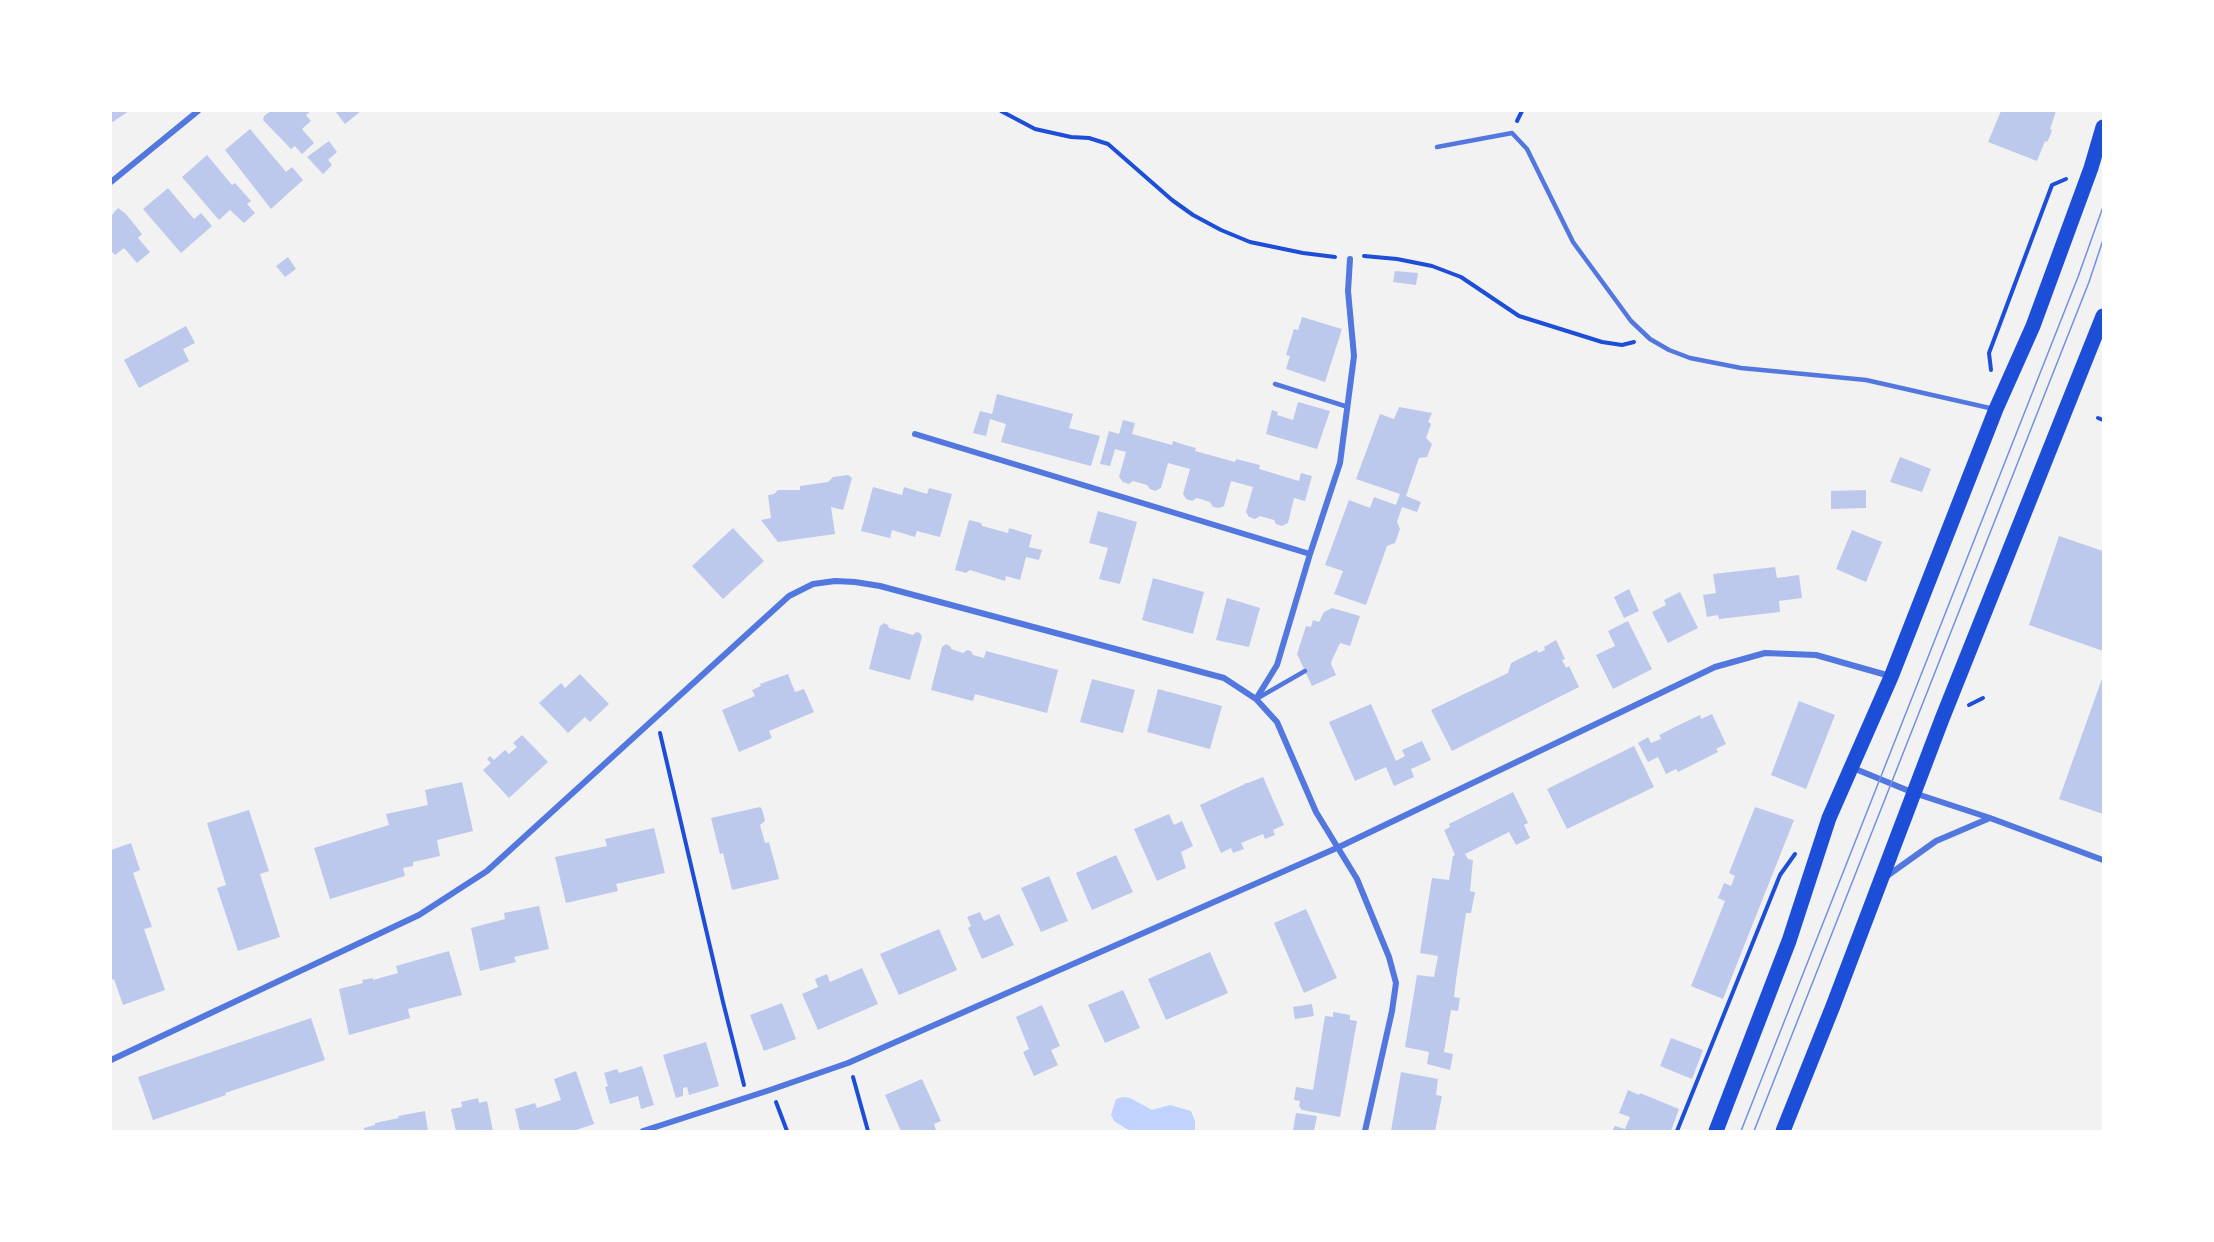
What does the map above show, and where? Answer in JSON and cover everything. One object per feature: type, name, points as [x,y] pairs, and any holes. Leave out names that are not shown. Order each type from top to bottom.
[{"type":"main road","points":[[1716,1131],[1789,941],[1826,826],[1891,676],[1996,409],[2032,326],[2091,168],[2103,128]]},
{"type":"main road","points":[[1783,1131],[2103,316]]},
{"type":"street","points":[[111,182],[198,111]]},
{"type":"street","points":[[1256,699],[1277,665],[1340,463],[1354,356],[1348,291],[1350,259]]},
{"type":"street","points":[[915,434],[1310,554]]},
{"type":"street","points":[[111,1060],[419,915],[486,871],[789,596],[813,584],[835,581],[880,586],[1224,678],[1256,699],[1277,722],[1316,812],[1357,879],[1389,957],[1395,983],[1392,1011],[1365,1131]]},
{"type":"street","points":[[643,1131],[848,1063],[1339,847],[1715,667],[1765,653],[1816,655],[1891,676]]},
{"type":"street","points":[[1851,768],[1914,793],[1990,818],[2103,860]]},
{"type":"street","points":[[1882,879],[1936,841],[1990,818]]},
{"type":"lane","points":[[1437,147],[1512,133],[1527,149],[1573,242],[1631,321],[1650,339],[1669,350],[1690,358],[1741,368],[1866,380],[1996,409]]},
{"type":"lane","points":[[1275,384],[1348,408]]},
{"type":"lane","points":[[1256,699],[1305,671]]},
{"type":"path","points":[[1001,111],[1035,129],[1071,137],[1089,138],[1108,144],[1186,210],[1250,242],[1303,253],[1350,259],[1368,256],[1432,266],[1461,276],[1519,315],[1602,342],[1622,345],[1650,339]]},
{"type":"path","points":[[1992,375],[1989,353],[2052,185],[2091,168]]},
{"type":"path","points":[[656,717],[723,1002],[748,1097]]},
{"type":"path","points":[[1677,1131],[1780,875],[1800,848]]},
{"type":"path","points":[[848,1063],[857,1086],[868,1131]]},
{"type":"path","points":[[770,1090],[787,1131]]},
{"type":"water","points":[[1130,1098],[1152,1110],[1170,1105],[1191,1111],[1195,1121],[1195,1131],[1130,1131],[1114,1121],[1111,1115],[1116,1099]]},
{"type":"building","points":[[111,111],[129,111],[111,123]]},
{"type":"building","points":[[271,111],[311,111],[306,115],[311,121],[302,129],[314,143],[302,154],[295,146],[291,149],[263,120],[264,116]]},
{"type":"building","points":[[335,111],[361,111],[345,124]]},
{"type":"building","points":[[2001,111],[2056,111],[2050,136],[2047,142],[2045,141],[2037,161],[1988,142]]},
{"type":"building","points":[[250,129],[286,172],[292,167],[303,180],[271,209],[225,150]]},
{"type":"building","points":[[329,141],[337,152],[328,160],[332,165],[323,174],[307,157]]},
{"type":"building","points":[[207,155],[232,185],[235,183],[251,201],[247,204],[255,213],[244,223],[230,210],[219,220],[182,177]]},
{"type":"building","points":[[168,188],[194,219],[201,213],[212,226],[181,253],[143,209]]},
{"type":"building","points":[[118,208],[126,214],[142,234],[138,238],[150,252],[137,263],[124,248],[115,255],[111,251],[111,216]]},
{"type":"building","points":[[288,257],[296,269],[285,277],[276,266]]},
{"type":"building","points":[[1395,271],[1418,273],[1416,285],[1393,282]]},
{"type":"building","points":[[1302,317],[1342,329],[1325,382],[1286,369],[1290,356],[1286,355],[1294,329],[1298,330]]},
{"type":"building","points":[[186,326],[195,343],[183,349],[189,361],[139,388],[124,360]]},
{"type":"building","points":[[997,394],[1073,414],[1069,428],[1100,436],[1091,466],[1001,442],[1006,424],[990,419],[986,436],[973,433],[980,411],[992,414]]},
{"type":"building","points":[[1298,402],[1330,411],[1317,449],[1266,434],[1272,410],[1278,412],[1277,415],[1293,420]]},
{"type":"building","points":[[1399,407],[1432,413],[1426,438],[1432,444],[1427,457],[1419,458],[1406,496],[1421,502],[1417,512],[1402,507],[1397,522],[1400,529],[1395,543],[1387,546],[1366,605],[1334,594],[1343,571],[1325,565],[1349,500],[1370,508],[1374,497],[1396,505],[1400,494],[1356,479],[1380,414],[1394,419]]},
{"type":"building","points":[[1123,420],[1135,423],[1132,434],[1172,445],[1173,441],[1196,448],[1195,451],[1235,462],[1236,459],[1260,465],[1259,469],[1299,481],[1301,473],[1312,476],[1305,501],[1294,498],[1288,523],[1282,526],[1276,524],[1274,520],[1260,516],[1255,519],[1249,517],[1246,512],[1253,487],[1231,481],[1224,506],[1219,508],[1197,498],[1192,501],[1186,499],[1183,494],[1190,469],[1168,463],[1161,488],[1155,491],[1147,485],[1133,481],[1129,484],[1123,482],[1119,477],[1126,452],[1115,449],[1110,466],[1100,464],[1109,431],[1119,434]]},
{"type":"building","points":[[1900,457],[1931,469],[1922,492],[1890,482]]},
{"type":"building","points":[[848,475],[852,478],[843,510],[831,507],[835,534],[778,542],[761,520],[771,518],[768,495],[778,490],[800,490],[800,486],[828,482],[833,477]]},
{"type":"building","points":[[873,487],[902,495],[904,487],[927,494],[929,488],[952,494],[940,537],[917,531],[915,537],[892,530],[890,538],[861,531]]},
{"type":"building","points":[[1866,490],[1866,508],[1831,509],[1831,491]]},
{"type":"building","points":[[1098,511],[1137,522],[1120,584],[1099,579],[1108,548],[1089,543]]},
{"type":"building","points":[[969,520],[1008,533],[1009,528],[1032,535],[1029,547],[1042,550],[1039,560],[1026,557],[1020,580],[1006,576],[1005,581],[970,570],[966,573],[955,570]]},
{"type":"building","points":[[733,528],[764,561],[723,599],[692,566]]},
{"type":"building","points":[[1852,530],[1882,542],[1866,582],[1836,569]]},
{"type":"building","points":[[2059,536],[2103,551],[2103,651],[2029,625]]},
{"type":"building","points":[[1775,567],[1777,578],[1799,575],[1802,598],[1779,601],[1780,612],[1719,619],[1718,615],[1707,617],[1703,595],[1716,593],[1713,574]]},
{"type":"building","points":[[1153,578],[1204,592],[1193,634],[1142,620]]},
{"type":"building","points":[[1629,589],[1639,611],[1624,618],[1614,597]]},
{"type":"building","points":[[1680,592],[1698,628],[1668,643],[1652,612],[1666,605],[1664,600]]},
{"type":"building","points":[[1227,598],[1260,608],[1249,647],[1216,640]]},
{"type":"building","points":[[1332,608],[1360,616],[1350,646],[1340,643],[1332,660],[1331,664],[1336,675],[1312,686],[1297,654],[1306,626],[1311,627],[1313,620],[1319,622],[1324,612]]},
{"type":"building","points":[[1628,621],[1652,669],[1613,689],[1596,655],[1615,646],[1608,631]]},
{"type":"building","points":[[884,623],[889,628],[913,635],[916,632],[920,633],[922,637],[910,680],[869,669],[880,626]]},
{"type":"building","points":[[1556,640],[1565,659],[1562,660],[1566,668],[1569,666],[1579,687],[1452,751],[1431,710],[1508,673],[1511,663],[1537,650],[1538,653],[1545,650],[1544,647]]},
{"type":"building","points":[[946,644],[951,649],[963,653],[967,650],[971,651],[973,655],[984,658],[986,651],[1058,670],[1047,713],[975,694],[973,701],[931,690],[942,647]]},
{"type":"building","points":[[580,674],[609,704],[590,722],[585,717],[568,733],[539,703],[561,683],[565,688]]},
{"type":"building","points":[[788,674],[795,692],[804,689],[814,712],[769,731],[772,738],[739,752],[722,710],[755,696],[752,690],[761,686],[760,684]]},
{"type":"building","points":[[2103,676],[2103,814],[2059,799]]},
{"type":"building","points":[[1092,679],[1135,690],[1123,733],[1080,722]]},
{"type":"building","points":[[1158,689],[1222,706],[1210,749],[1147,732]]},
{"type":"building","points":[[1799,701],[1835,715],[1806,789],[1771,775]]},
{"type":"building","points":[[1371,704],[1396,761],[1405,756],[1402,750],[1422,741],[1431,760],[1411,769],[1414,777],[1394,786],[1386,767],[1355,781],[1329,722]]},
{"type":"building","points":[[1712,714],[1726,744],[1716,749],[1718,752],[1678,772],[1676,769],[1666,774],[1658,757],[1648,762],[1638,743],[1648,737],[1651,743],[1661,739],[1659,735],[1700,715],[1701,719]]},
{"type":"building","points":[[522,735],[548,762],[509,798],[483,770],[491,763],[487,759],[490,756],[494,760],[505,750],[509,754],[517,747],[513,743]]},
{"type":"building","points":[[1634,746],[1654,787],[1567,829],[1547,789]]},
{"type":"building","points":[[1263,777],[1284,825],[1273,830],[1275,835],[1265,839],[1263,834],[1241,843],[1244,849],[1233,853],[1231,848],[1221,853],[1200,805],[1245,783]]},
{"type":"building","points":[[462,782],[473,831],[437,840],[440,856],[413,862],[413,866],[403,868],[405,876],[330,899],[314,848],[389,825],[386,814],[428,805],[425,790]]},
{"type":"building","points":[[1513,792],[1528,823],[1524,825],[1530,838],[1516,845],[1509,832],[1465,854],[1468,859],[1473,860],[1470,891],[1475,892],[1471,913],[1466,913],[1456,980],[1454,997],[1460,998],[1458,1011],[1451,1010],[1444,1052],[1453,1054],[1450,1070],[1427,1064],[1429,1052],[1405,1047],[1417,975],[1434,977],[1438,956],[1420,953],[1432,878],[1449,880],[1455,855],[1444,830],[1450,827],[1449,824]]},
{"type":"building","points":[[760,807],[765,821],[760,825],[765,843],[769,842],[779,879],[732,890],[711,818]]},
{"type":"building","points":[[1755,807],[1794,820],[1723,999],[1691,986],[1725,901],[1718,898],[1724,883],[1731,886],[1735,876],[1729,873]]},
{"type":"building","points":[[249,810],[269,871],[260,874],[280,937],[238,951],[217,888],[226,885],[207,823]]},
{"type":"building","points":[[1169,814],[1174,825],[1182,821],[1193,846],[1181,852],[1186,868],[1157,881],[1134,829]]},
{"type":"building","points":[[654,828],[665,873],[616,884],[618,891],[566,903],[555,857],[607,846],[605,839]]},
{"type":"building","points":[[131,843],[140,870],[133,873],[152,927],[144,929],[165,990],[123,1005],[114,979],[112,980],[111,977],[111,850]]},
{"type":"building","points":[[1116,855],[1133,892],[1092,910],[1076,873]]},
{"type":"building","points":[[1049,876],[1068,921],[1041,932],[1021,888]]},
{"type":"building","points":[[539,906],[549,949],[514,957],[516,962],[480,971],[471,928],[505,919],[504,913]]},
{"type":"building","points":[[1306,909],[1337,978],[1304,993],[1274,923]]},
{"type":"building","points":[[980,912],[984,921],[999,914],[1014,945],[982,959],[968,928],[971,926],[967,917]]},
{"type":"building","points":[[939,929],[957,970],[899,995],[880,954]]},
{"type":"building","points":[[449,951],[462,995],[408,1009],[410,1018],[349,1035],[339,989],[363,983],[362,980],[373,978],[373,980],[398,973],[396,966]]},
{"type":"building","points":[[1210,952],[1228,993],[1166,1020],[1148,979]]},
{"type":"building","points":[[862,968],[878,1004],[818,1030],[802,994],[818,987],[815,979],[827,974],[830,982]]},
{"type":"building","points":[[1123,990],[1140,1028],[1105,1043],[1088,1005]]},
{"type":"building","points":[[782,1003],[796,1039],[764,1051],[750,1015]]},
{"type":"building","points":[[1312,1004],[1314,1016],[1295,1019],[1293,1007]]},
{"type":"building","points":[[1042,1005],[1060,1046],[1051,1050],[1058,1065],[1034,1076],[1023,1052],[1029,1049],[1016,1017]]},
{"type":"building","points":[[1333,1012],[1350,1015],[1350,1020],[1357,1021],[1340,1117],[1302,1110],[1299,1106],[1300,1101],[1294,1100],[1296,1087],[1313,1090],[1325,1016],[1333,1017]]},
{"type":"building","points":[[311,1018],[325,1060],[153,1120],[138,1077]]},
{"type":"building","points":[[1671,1038],[1703,1050],[1692,1079],[1660,1066]]},
{"type":"building","points":[[706,1042],[719,1086],[689,1095],[687,1087],[683,1088],[683,1096],[676,1098],[663,1055]]},
{"type":"building","points":[[642,1066],[654,1105],[641,1109],[638,1096],[610,1104],[604,1073],[617,1069],[619,1073]]},
{"type":"building","points":[[576,1071],[594,1124],[573,1131],[520,1131],[515,1109],[535,1103],[537,1108],[561,1100],[554,1079]]},
{"type":"building","points":[[1401,1072],[1438,1079],[1436,1095],[1442,1096],[1435,1131],[1391,1131]]},
{"type":"building","points":[[922,1079],[941,1121],[934,1124],[936,1131],[901,1131],[885,1095]]},
{"type":"building","points":[[1628,1090],[1679,1109],[1671,1131],[1612,1131],[1615,1126],[1625,1129],[1630,1117],[1619,1113]]},
{"type":"building","points":[[478,1098],[479,1103],[487,1101],[493,1131],[456,1131],[451,1109],[462,1107],[461,1102]]},
{"type":"building","points":[[425,1111],[428,1131],[364,1131],[364,1128],[375,1125],[375,1123]]},
{"type":"building","points":[[1296,1113],[1317,1116],[1314,1131],[1293,1131]]},
{"type":"tram line","points":[[1741,1131],[2078,277],[2103,207]]},
{"type":"tram line","points":[[1754,1131],[2089,282],[2103,240]]}]
